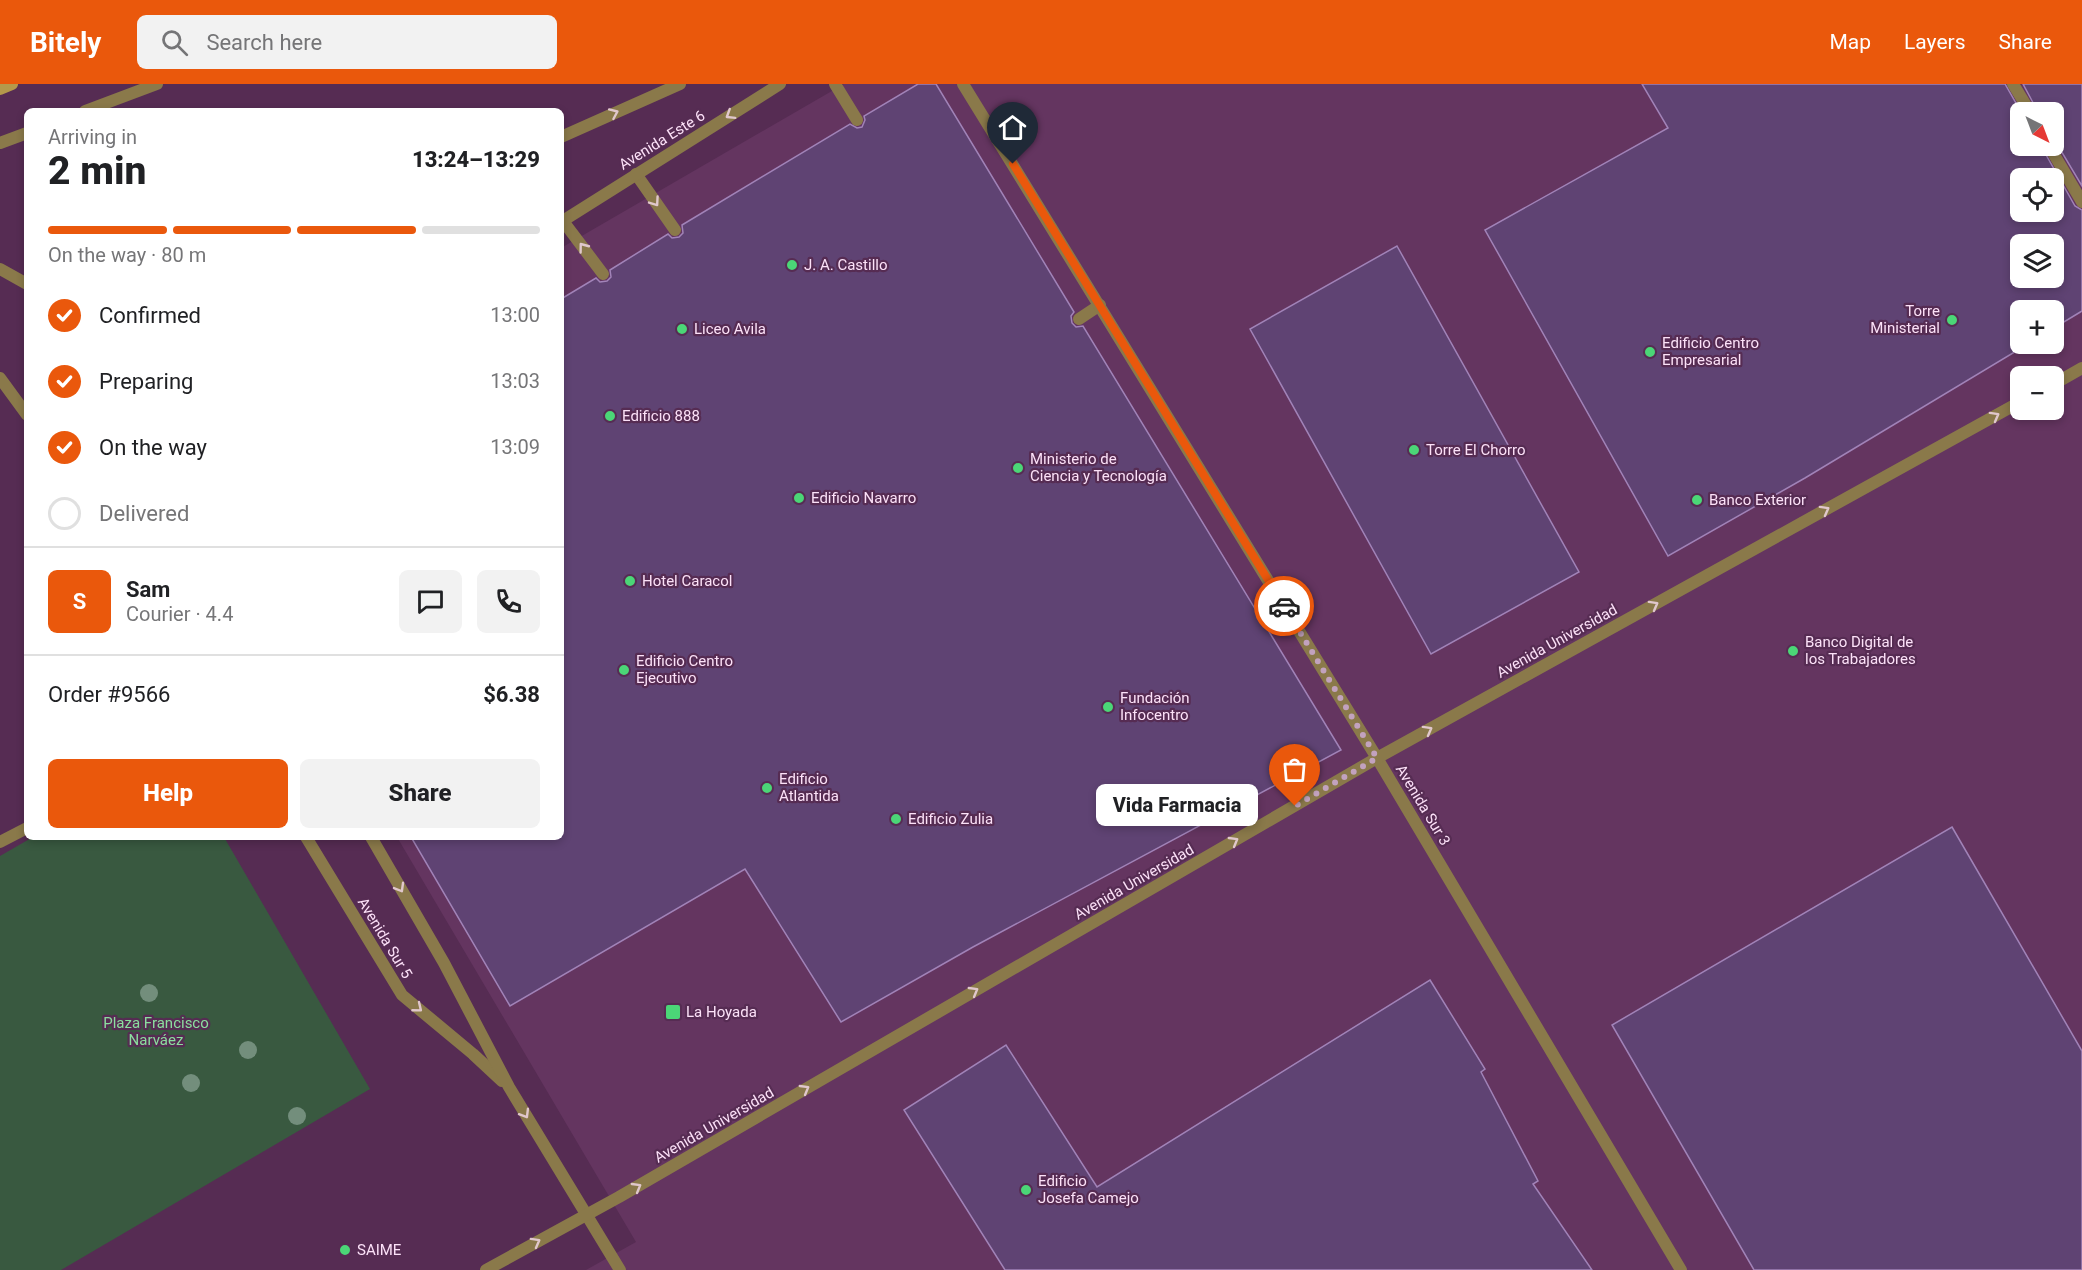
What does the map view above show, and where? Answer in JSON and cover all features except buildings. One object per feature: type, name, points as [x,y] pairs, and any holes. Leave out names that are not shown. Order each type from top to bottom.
[{"type":"main road","points":[[0,89],[12,84]]},
{"type":"street","points":[[93,108],[157,84]]},
{"type":"street","points":[[564,136],[680,84]]},
{"type":"street","name":"Avenida Este 6","points":[[564,220],[780,84]]},
{"type":"street","points":[[835,84],[857,120]]},
{"type":"street","name":"Avenida Sur 3","points":[[963,84],[1377,758],[1681,1270]]},
{"type":"street","points":[[2013,84],[2024,102]]},
{"type":"street","points":[[0,143],[24,134]]},
{"type":"street","points":[[2055,156],[2082,202]]},
{"type":"street","points":[[636,174],[675,230]]},
{"type":"street","points":[[564,224],[603,274]]},
{"type":"street","points":[[0,269],[24,282]]},
{"type":"street","points":[[1079,319],[1100,305]]},
{"type":"street","points":[[2064,378],[2082,368]]},
{"type":"street","points":[[0,378],[24,410]]},
{"type":"street","name":"Avenida Universidad","points":[[486,1270],[619,1197],[1377,758],[2010,408]]},
{"type":"street","points":[[0,842],[24,830]]},
{"type":"street","name":"Avenida Sur 5","points":[[308,840],[402,995],[473,1054],[509,1088]]},
{"type":"street","name":"Avenida Sur 5","points":[[373,840],[444,963],[509,1088],[620,1270]]},
{"type":"shaded area","points":[[844,84],[2082,84],[2082,1270],[586,1270],[636,1242],[399,840],[564,840],[564,246]]},
{"type":"green space","name":"Plaza Francisco Narváez","points":[[28,840],[226,840],[370,1089],[61,1270],[0,1270],[0,856]]},
{"type":"way so far","points":[[1284,606],[1377,758],[1295,806]]},
{"type":"place","name":"J. A. Castillo","points":[[792,265]]},
{"type":"place","name":"Torre Ministerial","points":[[1952,320]]},
{"type":"place","name":"Liceo Avila","points":[[682,329]]},
{"type":"place","name":"Edificio Centro Empresarial","points":[[1650,352]]},
{"type":"place","name":"Edificio 888","points":[[610,416]]},
{"type":"place","name":"Torre El Chorro","points":[[1414,450]]},
{"type":"place","name":"Ministerio de Ciencia y Tecnología","points":[[1018,468]]},
{"type":"place","name":"Edificio Navarro","points":[[799,498]]},
{"type":"place","name":"Banco Exterior","points":[[1697,500]]},
{"type":"place","name":"Hotel Caracol","points":[[630,581]]},
{"type":"place","name":"Banco Digital de los Trabajadores","points":[[1793,651]]},
{"type":"place","name":"Edificio Centro Ejecutivo","points":[[624,670]]},
{"type":"place","name":"Fundación Infocentro","points":[[1108,707]]},
{"type":"place","name":"Edificio Atlantida","points":[[767,788]]},
{"type":"place","name":"Vida Farmacia","points":[[1295,806]]},
{"type":"place","name":"Edificio Zulia","points":[[896,819]]},
{"type":"place","name":"La Hoyada","points":[[673,1012]]},
{"type":"place","name":"Edificio Josefa Camejo","points":[[1026,1190]]},
{"type":"place","name":"SAIME","points":[[345,1250]]},
{"type":"route","points":[[1013,164],[1284,606]]}]
